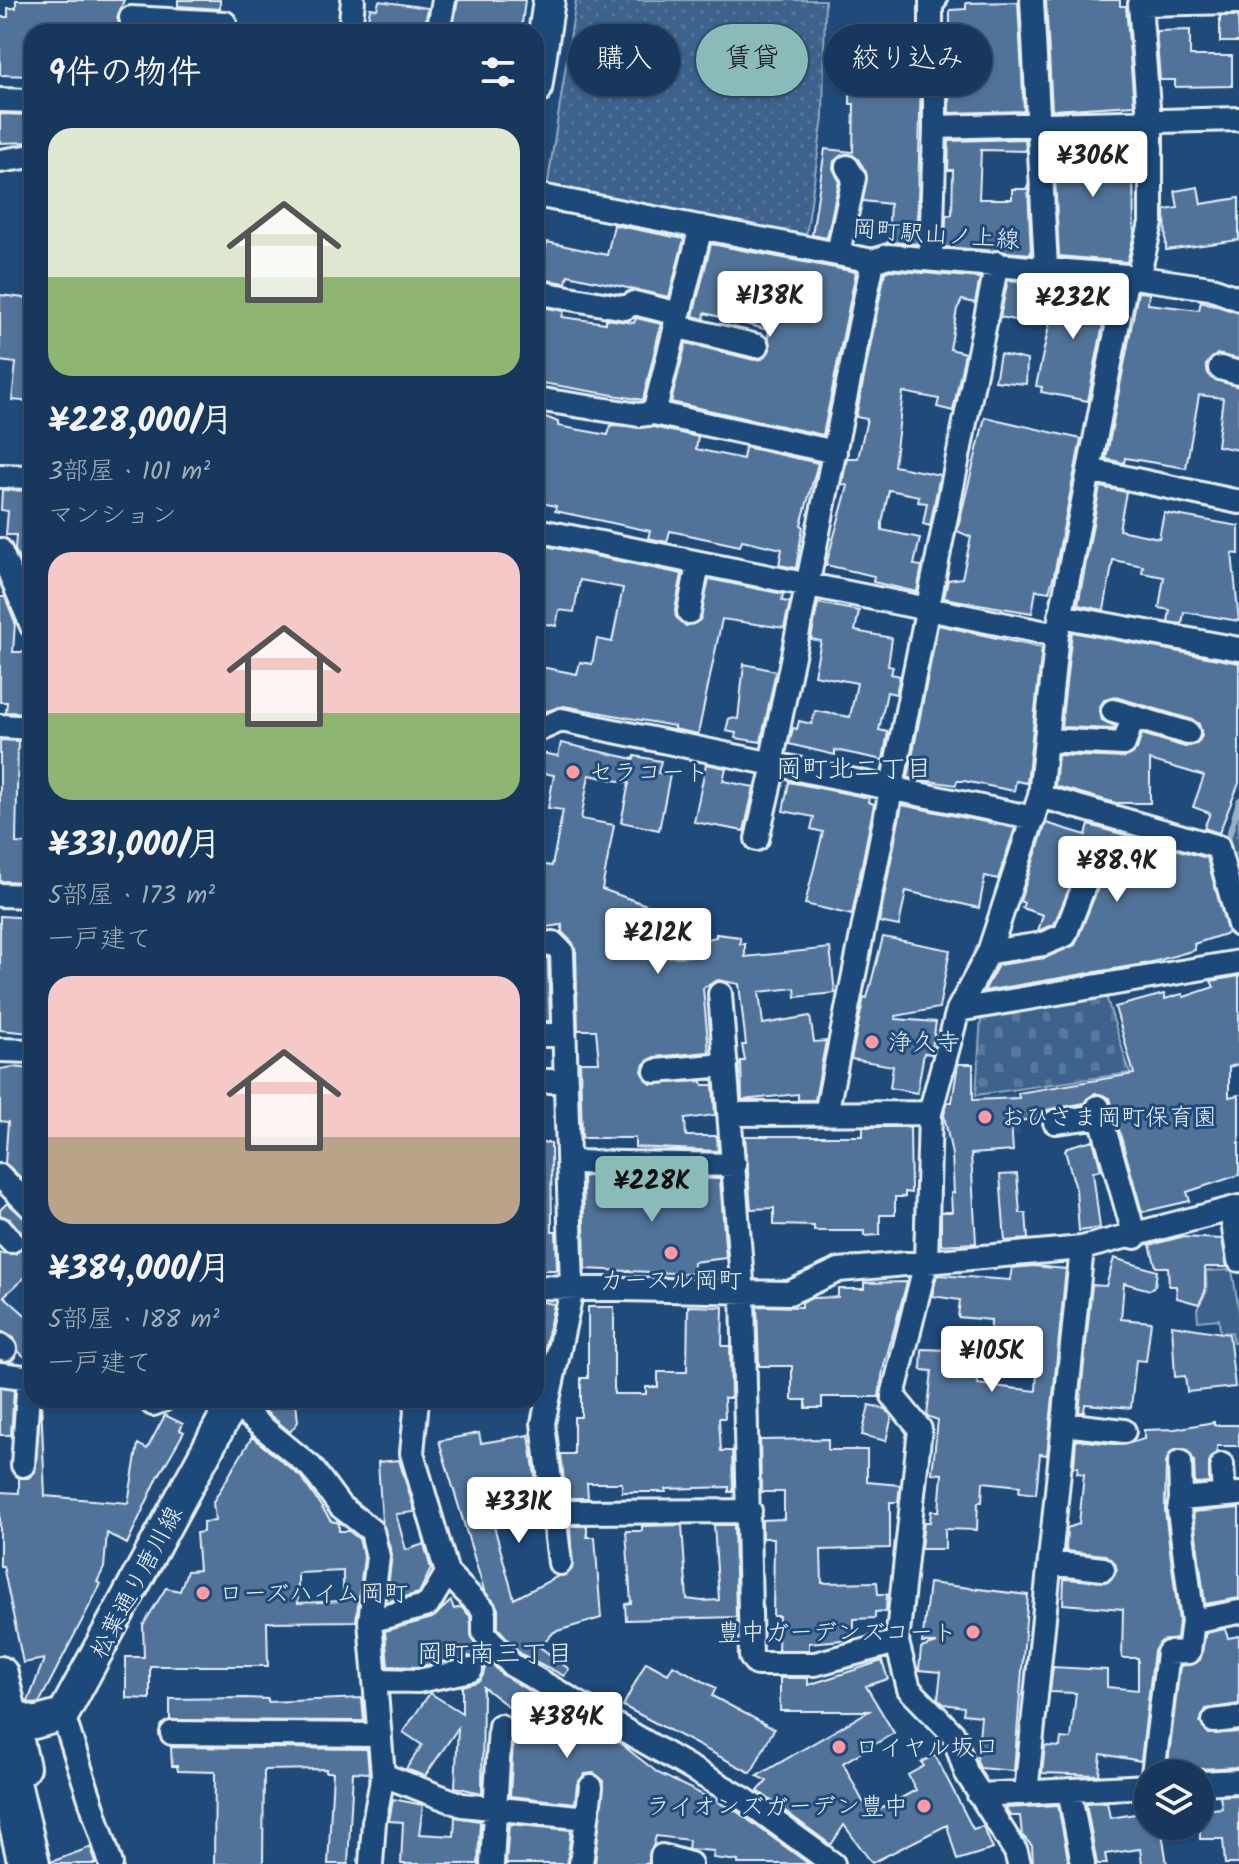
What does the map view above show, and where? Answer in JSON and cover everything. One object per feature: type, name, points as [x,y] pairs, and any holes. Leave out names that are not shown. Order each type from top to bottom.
[{"type":"highway","points":[[3,1723],[29,1864]]},
{"type":"main road","points":[[0,1674],[3,1723],[43,1864]]},
{"type":"street","points":[[351,24],[353,0]]},
{"type":"street","points":[[440,24],[444,0]]},
{"type":"street","points":[[544,34],[549,0]]},
{"type":"street","points":[[931,259],[935,69],[931,62],[931,1],[935,0]]},
{"type":"street","points":[[1032,0],[1046,267]]},
{"type":"street","points":[[1019,1864],[1016,1852],[966,1772],[953,1734],[909,1689],[897,1642],[920,1429],[893,1396],[926,1262],[930,1113],[958,1010],[989,952],[1040,796],[1058,626],[1132,276],[1151,223],[1150,120],[1139,2],[1239,2]]},
{"type":"street","points":[[131,17],[225,23]]},
{"type":"street","points":[[0,100],[24,101]]},
{"type":"street","points":[[935,127],[1239,119]]},
{"type":"street","points":[[0,161],[24,157]]},
{"type":"street","points":[[838,253],[854,178],[847,167]]},
{"type":"street","name":"岡町駅山ノ上線","points":[[544,197],[873,261],[888,256],[1046,267],[1210,288],[1239,299]]},
{"type":"street","points":[[654,413],[701,227]]},
{"type":"street","points":[[757,839],[873,261]]},
{"type":"street","points":[[826,1114],[997,263]]},
{"type":"street","points":[[544,293],[625,308],[634,303],[757,346]]},
{"type":"street","points":[[544,400],[639,415],[654,413],[835,452]]},
{"type":"street","points":[[1089,470],[1239,501]]},
{"type":"street","points":[[0,476],[24,477]]},
{"type":"street","points":[[544,532],[927,607],[1239,649]]},
{"type":"street","points":[[0,550],[24,607]]},
{"type":"street","points":[[689,612],[698,564]]},
{"type":"street","points":[[1046,740],[1124,744],[1123,714],[1188,733]]},
{"type":"street","points":[[544,727],[561,720],[1034,818]]},
{"type":"street","points":[[0,726],[24,728]]},
{"type":"street","points":[[1040,796],[1218,847],[1239,925]]},
{"type":"street","points":[[989,952],[1043,944],[1065,935],[1085,883]]},
{"type":"street","points":[[0,895],[24,896]]},
{"type":"street","points":[[544,944],[553,943],[562,952],[569,1162],[572,1289],[543,1423],[560,1563]]},
{"type":"street","points":[[958,1010],[1239,962]]},
{"type":"street","points":[[720,994],[732,1114],[743,1294],[751,1657],[757,1664],[815,1664],[897,1642]]},
{"type":"street","points":[[544,1035],[564,1035]]},
{"type":"street","points":[[0,1050],[24,1051]]},
{"type":"street","points":[[656,1071],[726,1065]]},
{"type":"street","points":[[544,1081],[566,1081]]},
{"type":"street","points":[[1055,1122],[1100,1111],[1135,1237]]},
{"type":"street","points":[[732,1114],[930,1113]]},
{"type":"street","points":[[569,1162],[735,1165]]},
{"type":"street","points":[[2,1184],[24,1202]]},
{"type":"street","points":[[544,1287],[789,1293],[839,1270],[1082,1248],[1135,1237],[1235,1208],[1239,1260]]},
{"type":"street","points":[[1026,1793],[1082,1248]]},
{"type":"street","points":[[0,1374],[24,1377]]},
{"type":"street","points":[[23,1465],[28,1408]]},
{"type":"street","name":"松葉通り唐川線","points":[[63,1715],[228,1408]]},
{"type":"street","points":[[240,1408],[311,1467],[340,1506],[372,1531],[378,1557],[370,1621],[383,1775],[374,1822],[371,1864]]},
{"type":"street","points":[[416,1408],[412,1453],[447,1573],[484,1610],[484,1633],[512,1665],[744,1799],[833,1864]]},
{"type":"street","points":[[1064,1424],[1124,1431]]},
{"type":"street","points":[[1155,1760],[1168,1653],[1189,1652],[1193,1621],[1179,1510],[1180,1462]]},
{"type":"street","points":[[1181,1499],[1232,1495],[1222,1465]]},
{"type":"street","points":[[555,1520],[565,1512],[750,1511]]},
{"type":"street","points":[[1050,1563],[1103,1569]]},
{"type":"street","points":[[370,1621],[428,1605],[447,1573]]},
{"type":"street","points":[[1193,1621],[1239,1612]]},
{"type":"street","points":[[376,1680],[418,1681],[471,1670]]},
{"type":"street","points":[[3,1723],[34,1723],[63,1715],[111,1864]]},
{"type":"street","points":[[1214,1721],[1239,1718]]},
{"type":"street","points":[[172,1733],[216,1724],[380,1735]]},
{"type":"street","points":[[492,1864],[500,1726]]},
{"type":"street","points":[[383,1775],[462,1805],[587,1818]]},
{"type":"street","points":[[1214,1782],[1239,1781]]},
{"type":"street","points":[[581,1864],[591,1787]]},
{"type":"street","points":[[979,1795],[1134,1787]]},
{"type":"street","points":[[1069,1790],[1083,1864]]},
{"type":"street","points":[[662,1864],[662,1856],[690,1864]]},
{"type":"shaded area","points":[[1015,1093],[1020,1135],[941,1142],[939,1120],[976,1115],[975,1097]]},
{"type":"green space","points":[[576,0],[825,0],[823,118],[806,237],[547,188],[568,52],[568,96],[680,96],[680,24],[572,24]]},
{"type":"green space","points":[[1239,797],[1239,867],[1226,861],[1226,838]]},
{"type":"green space","points":[[1106,996],[1130,1073],[976,1095],[981,1016]]},
{"type":"green space","points":[[1232,1270],[1239,1311],[1239,1342],[1233,1343],[1232,1332],[1220,1333],[1219,1319],[1198,1321],[1197,1309],[1207,1291],[1206,1271]]},
{"type":"building","points":[[16,0],[124,0],[117,18],[121,24],[24,24],[24,76],[0,75],[0,17],[8,17],[8,8],[16,8]]},
{"type":"building","points":[[178,0],[220,0],[220,9],[178,6]]},
{"type":"building","points":[[458,0],[525,0],[522,24],[454,24]]},
{"type":"building","points":[[1046,0],[1120,0],[1120,6],[1126,6],[1134,105],[1052,110]]},
{"type":"building","points":[[379,1],[428,8],[425,24],[367,24],[370,8],[377,9]]},
{"type":"building","points":[[1018,2],[1024,111],[949,113],[949,96],[992,96],[992,24],[950,24],[950,10],[966,9],[966,3]]},
{"type":"building","points":[[1220,16],[1238,16],[1239,42],[1220,42]]},
{"type":"building","points":[[1190,30],[1190,56],[1232,56],[1232,86],[1175,87],[1175,80],[1160,80],[1156,31]]},
{"type":"building","points":[[850,96],[920,96],[917,244],[888,242],[890,204],[863,201],[866,172],[858,159],[847,153],[834,161],[833,168],[839,181],[827,238],[812,235],[825,149],[853,152],[854,104],[850,104]]},
{"type":"building","points":[[0,114],[24,115],[24,142],[0,143]]},
{"type":"building","points":[[1119,137],[1120,168],[1133,168],[1134,235],[1127,262],[1059,256],[1053,138]]},
{"type":"building","points":[[1025,139],[1026,151],[981,150],[979,199],[1012,199],[1012,189],[1026,189],[1028,185],[1031,254],[945,247],[946,215],[952,215],[953,170],[948,170],[949,141]]},
{"type":"building","points":[[1198,187],[1201,204],[1239,198],[1239,240],[1166,250],[1165,210],[1178,208],[1175,191]]},
{"type":"building","points":[[614,225],[684,239],[669,297],[568,275],[566,283],[544,280],[547,242],[607,255]]},
{"type":"building","points":[[711,244],[856,272],[823,435],[671,402],[686,343],[754,360],[762,359],[770,350],[768,330],[705,313],[704,319],[693,316]]},
{"type":"building","points":[[885,272],[980,278],[975,303],[962,300],[957,309],[950,349],[965,353],[953,411],[937,407],[939,399],[903,392],[894,466],[940,475],[930,526],[923,524],[927,503],[918,502],[919,496],[889,490],[882,523],[882,530],[920,538],[914,565],[922,566],[917,592],[873,582],[874,576],[826,565],[848,486],[842,484],[847,458],[858,458],[867,419],[856,417]]},
{"type":"building","points":[[1008,280],[1030,282],[1028,323],[1000,317]]},
{"type":"building","points":[[1058,284],[1110,289],[1088,401],[1041,392],[1042,387],[1036,386]]},
{"type":"building","points":[[1138,292],[1149,293],[1148,304],[1199,310],[1201,301],[1239,313],[1239,359],[1217,354],[1206,365],[1211,378],[1239,387],[1239,450],[1217,446],[1223,398],[1199,395],[1186,468],[1125,458],[1124,463],[1106,459]]},
{"type":"building","points":[[0,295],[24,298],[24,401],[12,400],[16,363],[0,361]]},
{"type":"building","points":[[544,307],[564,311],[562,317],[606,323],[606,319],[634,323],[636,318],[661,324],[643,400],[544,383]]},
{"type":"building","points":[[1000,354],[1027,360],[1026,384],[995,381]]},
{"type":"building","points":[[544,416],[558,422],[558,426],[608,435],[611,425],[653,427],[698,437],[696,449],[743,459],[745,447],[818,463],[801,525],[796,568],[779,565],[782,549],[742,540],[740,546],[670,531],[667,542],[648,538],[650,531],[555,511],[556,506],[544,504]]},
{"type":"building","points":[[985,417],[1081,439],[1054,575],[1049,592],[1036,590],[1032,613],[944,598],[948,580],[962,578],[971,537],[957,531]]},
{"type":"building","points":[[1100,487],[1126,492],[1119,530],[1159,538],[1164,513],[1239,526],[1239,554],[1232,553],[1239,621],[1184,612],[1182,624],[1168,622],[1170,610],[1159,608],[1164,577],[1142,573],[1143,566],[1113,560],[1104,610],[1078,605]]},
{"type":"building","points":[[2,490],[24,491],[24,565],[21,565],[15,549],[16,535],[6,535],[8,511],[1,510]]},
{"type":"building","points":[[544,546],[682,574],[675,610],[676,617],[686,626],[700,620],[709,579],[783,594],[782,601],[790,602],[784,628],[722,619],[698,734],[674,729],[674,726],[564,706],[544,712],[544,668],[577,674],[580,662],[592,664],[597,639],[612,642],[623,588],[580,580],[574,612],[559,610],[556,626],[544,624]]},
{"type":"building","points":[[0,597],[5,597],[15,622],[13,652],[24,652],[24,713],[6,712],[7,702],[0,702]]},
{"type":"building","points":[[818,603],[859,611],[855,631],[892,638],[888,666],[893,667],[891,674],[900,676],[896,694],[887,692],[879,730],[888,732],[883,760],[835,750],[835,755],[789,744],[793,728],[797,729],[799,721],[812,724],[815,711],[850,717],[857,683],[814,675],[821,641],[811,639]]},
{"type":"building","points":[[938,625],[1042,648],[1027,783],[1016,781],[1014,791],[964,781],[957,781],[956,785],[908,778]]},
{"type":"building","points":[[1072,632],[1239,663],[1239,783],[1219,833],[1204,828],[1210,813],[1193,807],[1204,776],[1150,760],[1150,803],[1116,803],[1055,786],[1058,755],[1124,758],[1137,749],[1142,734],[1185,747],[1197,744],[1202,736],[1199,724],[1193,720],[1116,697],[1104,700],[1099,708],[1102,720],[1115,726],[1114,729],[1061,727]]},
{"type":"building","points":[[744,664],[776,671],[761,742],[735,738],[736,733],[726,731],[729,718],[738,719]]},
{"type":"building","points":[[0,740],[18,741],[16,843],[24,844],[24,882],[0,881]]},
{"type":"building","points":[[561,743],[634,759],[635,756],[661,761],[658,773],[670,775],[659,830],[621,822],[629,783],[589,775],[581,819],[614,825],[602,889],[652,907],[649,957],[703,956],[703,940],[716,937],[716,934],[740,937],[740,944],[745,944],[745,957],[830,948],[835,993],[796,997],[795,988],[759,992],[763,1024],[810,1016],[814,1042],[826,1041],[815,1100],[798,1100],[798,1094],[742,1100],[741,1061],[745,1061],[742,1045],[746,1045],[739,984],[718,980],[703,988],[709,1052],[654,1057],[644,1064],[642,1071],[651,1084],[702,1081],[703,1085],[713,1085],[715,1115],[685,1119],[686,1136],[717,1136],[718,1151],[635,1147],[635,1138],[582,1138],[580,1062],[599,1062],[596,1030],[578,1030],[576,952],[573,943],[562,932],[562,925],[546,927],[544,915],[544,865],[552,866],[563,810],[548,808],[554,775],[544,773],[544,753],[558,756]]},
{"type":"building","points":[[706,764],[726,768],[723,781],[754,787],[744,831],[694,822]]},
{"type":"building","points":[[789,782],[869,798],[868,802],[874,804],[852,915],[805,904],[823,832],[811,829],[814,817],[783,811]]},
{"type":"building","points":[[902,805],[1015,828],[998,879],[985,876],[979,908],[906,891],[899,926],[879,922]]},
{"type":"building","points":[[1046,823],[1086,835],[1089,825],[1207,858],[1228,933],[1194,944],[1195,950],[1149,963],[984,991],[998,965],[1045,958],[1075,945],[1098,888],[1095,874],[1089,870],[1077,872],[1054,924],[1038,931],[1043,915],[1022,908],[1024,903],[1020,901]]},
{"type":"building","points":[[0,916],[24,918],[24,1032],[0,1030]]},
{"type":"building","points":[[883,937],[950,950],[939,1008],[896,1016],[896,1019],[936,1022],[931,1054],[924,1053],[917,1093],[890,1088],[893,1066],[851,1059],[864,997],[867,998]]},
{"type":"building","points":[[544,958],[548,958],[550,1021],[544,1021]]},
{"type":"building","points":[[1239,976],[1239,1064],[1229,1067],[1229,1097],[1239,1095],[1239,1175],[1187,1192],[1190,1201],[1142,1212],[1110,1098],[1095,1093],[1085,1103],[1047,1110],[1042,1119],[1011,1121],[1013,1151],[971,1154],[976,1243],[941,1245],[941,1212],[952,1212],[951,1193],[954,1193],[952,1155],[944,1115],[947,1102],[952,1102],[958,1064],[973,1064],[973,1100],[1019,1098],[1018,1093],[1134,1074],[1115,1007],[1164,994],[1165,999],[1182,994],[1184,997],[1214,987],[1211,981]]},
{"type":"building","points":[[24,1068],[24,1180],[5,1163],[8,1122],[0,1121],[0,1069]]},
{"type":"building","points":[[863,1127],[910,1127],[911,1193],[905,1192],[905,1197],[895,1197],[895,1215],[880,1215],[880,1235],[864,1236],[864,1231],[814,1231],[814,1226],[774,1225],[774,1208],[751,1209],[745,1136],[863,1136]]},
{"type":"building","points":[[1093,1140],[1101,1170],[1093,1172],[1100,1228],[1079,1231],[1076,1189],[1065,1151],[1067,1147]]},
{"type":"building","points":[[544,1143],[551,1143],[552,1231],[556,1231],[557,1270],[544,1270]]},
{"type":"building","points":[[1017,1174],[1020,1213],[1026,1213],[1028,1239],[1005,1241],[1000,1175]]},
{"type":"building","points":[[583,1176],[720,1179],[726,1258],[693,1262],[693,1274],[585,1269]]},
{"type":"building","points":[[7,1203],[24,1217],[24,1244],[21,1232],[10,1219],[0,1215],[0,1210]]},
{"type":"building","points":[[1181,1237],[1222,1239],[1227,1267],[1205,1267],[1205,1292],[1199,1304],[1177,1298],[1176,1286],[1169,1286],[1168,1267],[1156,1267],[1150,1245]]},
{"type":"building","points":[[24,1244],[24,1278],[4,1296],[24,1314],[24,1356],[14,1338],[0,1331],[0,1253],[15,1254]]},
{"type":"building","points":[[1114,1258],[1157,1271],[1155,1286],[1150,1290],[1124,1283],[1121,1319],[1151,1322],[1146,1361],[1136,1360],[1131,1408],[1085,1404],[1084,1412],[1079,1412],[1092,1285],[1106,1286]]},
{"type":"building","points":[[1012,1268],[1066,1269],[1047,1455],[1040,1454],[1036,1494],[1019,1492],[1020,1486],[983,1482],[982,1502],[978,1502],[977,1530],[945,1529],[945,1549],[921,1549],[924,1522],[930,1522],[931,1511],[939,1511],[942,1474],[932,1473],[938,1420],[927,1416],[932,1371],[921,1370],[922,1349],[979,1351],[978,1384],[1036,1391],[1038,1355],[990,1353],[991,1320],[958,1317],[960,1300],[932,1296],[937,1275],[1010,1280]]},
{"type":"building","points":[[907,1282],[883,1370],[879,1397],[822,1397],[822,1408],[806,1408],[806,1400],[792,1400],[792,1366],[759,1366],[757,1306],[802,1307],[802,1302],[812,1298],[838,1297],[838,1289],[864,1289],[864,1283]]},
{"type":"building","points":[[544,1302],[554,1304],[544,1353]]},
{"type":"building","points":[[688,1306],[723,1307],[722,1346],[730,1346],[731,1398],[724,1398],[725,1418],[719,1418],[721,1451],[732,1451],[733,1492],[729,1492],[729,1487],[622,1492],[622,1483],[587,1483],[588,1498],[566,1498],[561,1454],[574,1454],[574,1417],[581,1417],[581,1378],[588,1378],[588,1307],[614,1307],[614,1394],[646,1394],[646,1387],[658,1387],[658,1372],[687,1372]]},
{"type":"building","points":[[1172,1325],[1229,1334],[1235,1387],[1187,1392],[1185,1376],[1175,1377]]},
{"type":"building","points":[[0,1388],[14,1390],[11,1435],[0,1435]]},
{"type":"building","points":[[869,1405],[885,1409],[892,1416],[886,1441],[862,1435]]},
{"type":"building","points":[[40,1408],[45,1496],[128,1503],[138,1444],[147,1449],[165,1415],[183,1424],[180,1430],[184,1432],[158,1477],[127,1544],[107,1533],[104,1568],[97,1582],[101,1584],[39,1703],[34,1704],[28,1702],[44,1659],[23,1663],[3,1566],[0,1566],[0,1492],[19,1493],[19,1478],[28,1478],[35,1472]]},
{"type":"building","points":[[297,1408],[298,1422],[290,1432],[264,1410]]},
{"type":"building","points":[[1214,1422],[1214,1425],[1239,1425],[1239,1446],[1217,1446],[1217,1452],[1209,1460],[1209,1483],[1195,1484],[1194,1461],[1186,1449],[1172,1451],[1166,1462],[1165,1511],[1179,1621],[1177,1639],[1162,1641],[1154,1651],[1141,1760],[1101,1754],[1099,1775],[1042,1773],[1045,1746],[1060,1747],[1061,1738],[1071,1739],[1076,1693],[1050,1692],[1053,1667],[1107,1670],[1107,1687],[1138,1690],[1138,1658],[1122,1658],[1123,1609],[1063,1604],[1064,1579],[1108,1582],[1117,1570],[1115,1563],[1105,1555],[1066,1551],[1067,1528],[1079,1524],[1084,1474],[1077,1473],[1078,1467],[1074,1467],[1076,1440],[1123,1445],[1144,1439],[1144,1430],[1175,1429]]},
{"type":"building","points":[[479,1433],[481,1443],[529,1435],[538,1496],[527,1497],[529,1509],[491,1515],[514,1599],[572,1569],[570,1526],[587,1526],[587,1537],[595,1537],[601,1618],[554,1632],[540,1647],[569,1669],[564,1676],[521,1654],[498,1628],[498,1609],[484,1590],[439,1441]]},
{"type":"building","points":[[252,1437],[301,1477],[331,1521],[339,1523],[339,1531],[349,1531],[359,1539],[364,1558],[356,1621],[267,1622],[268,1666],[150,1666],[150,1699],[126,1698],[126,1657],[144,1657],[143,1625],[166,1588],[180,1591],[187,1571],[199,1570],[196,1533],[203,1532],[203,1522],[215,1521],[213,1502]],"holes":[[[343,1571],[343,1601],[298,1603],[298,1573]]]},
{"type":"building","points":[[828,1439],[828,1450],[867,1450],[867,1482],[900,1485],[898,1502],[890,1502],[890,1548],[821,1550],[822,1583],[877,1582],[878,1594],[887,1594],[886,1611],[875,1612],[875,1618],[854,1619],[854,1639],[809,1643],[809,1650],[778,1650],[779,1616],[773,1616],[774,1538],[762,1538],[762,1520],[784,1519],[784,1492],[761,1492],[760,1440]]},
{"type":"building","points":[[399,1460],[415,1512],[396,1514],[406,1550],[424,1544],[431,1569],[419,1593],[386,1602],[392,1554],[382,1523],[378,1462]]},
{"type":"building","points":[[1239,1508],[1239,1598],[1205,1604],[1193,1512]]},
{"type":"building","points":[[682,1525],[687,1599],[702,1601],[719,1600],[714,1525],[734,1525],[736,1617],[626,1620],[625,1604],[631,1603],[626,1531],[642,1531],[642,1526]]},
{"type":"building","name":"豊中ガーデンズコート","points":[[929,1583],[1028,1595],[1014,1771],[980,1768],[977,1761],[981,1716],[963,1714],[964,1707],[944,1704],[938,1699],[941,1672],[919,1670],[921,1648],[937,1643],[922,1643]]},
{"type":"building","points":[[451,1601],[454,1609],[461,1607],[470,1616],[473,1641],[501,1674],[536,1695],[530,1702],[564,1724],[570,1714],[621,1744],[658,1773],[736,1811],[809,1864],[738,1864],[738,1861],[713,1858],[714,1851],[688,1849],[689,1840],[656,1836],[648,1864],[595,1864],[604,1781],[594,1773],[585,1774],[577,1784],[575,1803],[510,1796],[513,1742],[527,1721],[483,1687],[482,1793],[455,1787],[458,1728],[425,1776],[406,1769],[422,1745],[403,1732],[430,1693],[462,1713],[462,1686],[480,1681],[485,1668],[481,1660],[469,1656],[417,1667],[388,1666],[385,1631],[432,1618]]},
{"type":"building","points":[[1225,1629],[1228,1638],[1239,1636],[1239,1704],[1206,1709],[1200,1722],[1209,1734],[1239,1732],[1239,1767],[1214,1768],[1214,1760],[1168,1760],[1180,1666],[1200,1660],[1206,1633]]},
{"type":"building","points":[[882,1661],[888,1679],[866,1686],[894,1733],[843,1763],[863,1802],[874,1796],[881,1809],[916,1790],[908,1775],[924,1766],[921,1762],[935,1755],[973,1829],[983,1826],[993,1849],[957,1860],[947,1825],[872,1863],[844,1825],[831,1845],[758,1791],[767,1781],[757,1776],[869,1711],[780,1711],[780,1678],[808,1678],[808,1685]]},
{"type":"building","points":[[646,1662],[668,1674],[673,1665],[716,1688],[712,1696],[774,1729],[751,1773],[623,1706]]},
{"type":"building","points":[[362,1698],[364,1721],[170,1720],[170,1699],[268,1699],[268,1702]]},
{"type":"building","points":[[171,1747],[367,1749],[369,1773],[353,1772],[348,1864],[328,1864],[333,1772],[326,1772],[326,1769],[264,1770],[263,1864],[214,1864],[215,1772],[178,1771],[177,1766],[172,1766]]},
{"type":"building","points":[[1239,1795],[1239,1864],[1225,1864],[1223,1839],[1214,1839],[1214,1809],[1222,1808],[1220,1796]]},
{"type":"building","points":[[393,1799],[423,1805],[419,1834],[454,1836],[455,1817],[480,1821],[478,1864],[401,1864],[403,1822],[389,1821]]},
{"type":"building","points":[[1107,1802],[1110,1818],[1134,1814],[1134,1840],[1163,1840],[1167,1864],[1142,1864],[1140,1849],[1105,1854],[1107,1864],[1097,1864],[1086,1803]]},
{"type":"building","points":[[1058,1805],[1069,1864],[1033,1864],[1032,1846],[1022,1835],[1020,1816],[1010,1816],[1006,1808]]},
{"type":"building","points":[[509,1824],[571,1830],[567,1864],[506,1864]]},
{"type":"building","points":[[91,1847],[96,1864],[51,1864],[51,1862]]},
{"type":"waterway","points":[[1227,843],[1239,801]]},
{"type":"place","name":"セラコート","points":[[573,772]]},
{"type":"place","name":"浄久寺","points":[[872,1042]]},
{"type":"place","name":"おひさま岡町保育園","points":[[985,1117]]},
{"type":"place","name":"カースル岡町","points":[[671,1253]]},
{"type":"place","name":"ローズハイム岡町","points":[[203,1593]]},
{"type":"place","name":"豊中ガーデンズコート","points":[[973,1632]]},
{"type":"place","name":"ロイヤル坂口","points":[[839,1747]]},
{"type":"place","name":"ライオンズガーデン豊中","points":[[924,1806]]},
{"type":"district","name":"岡町北二丁目","points":[[854,768]]},
{"type":"district","name":"岡町南三丁目","points":[[495,1653]]}]
